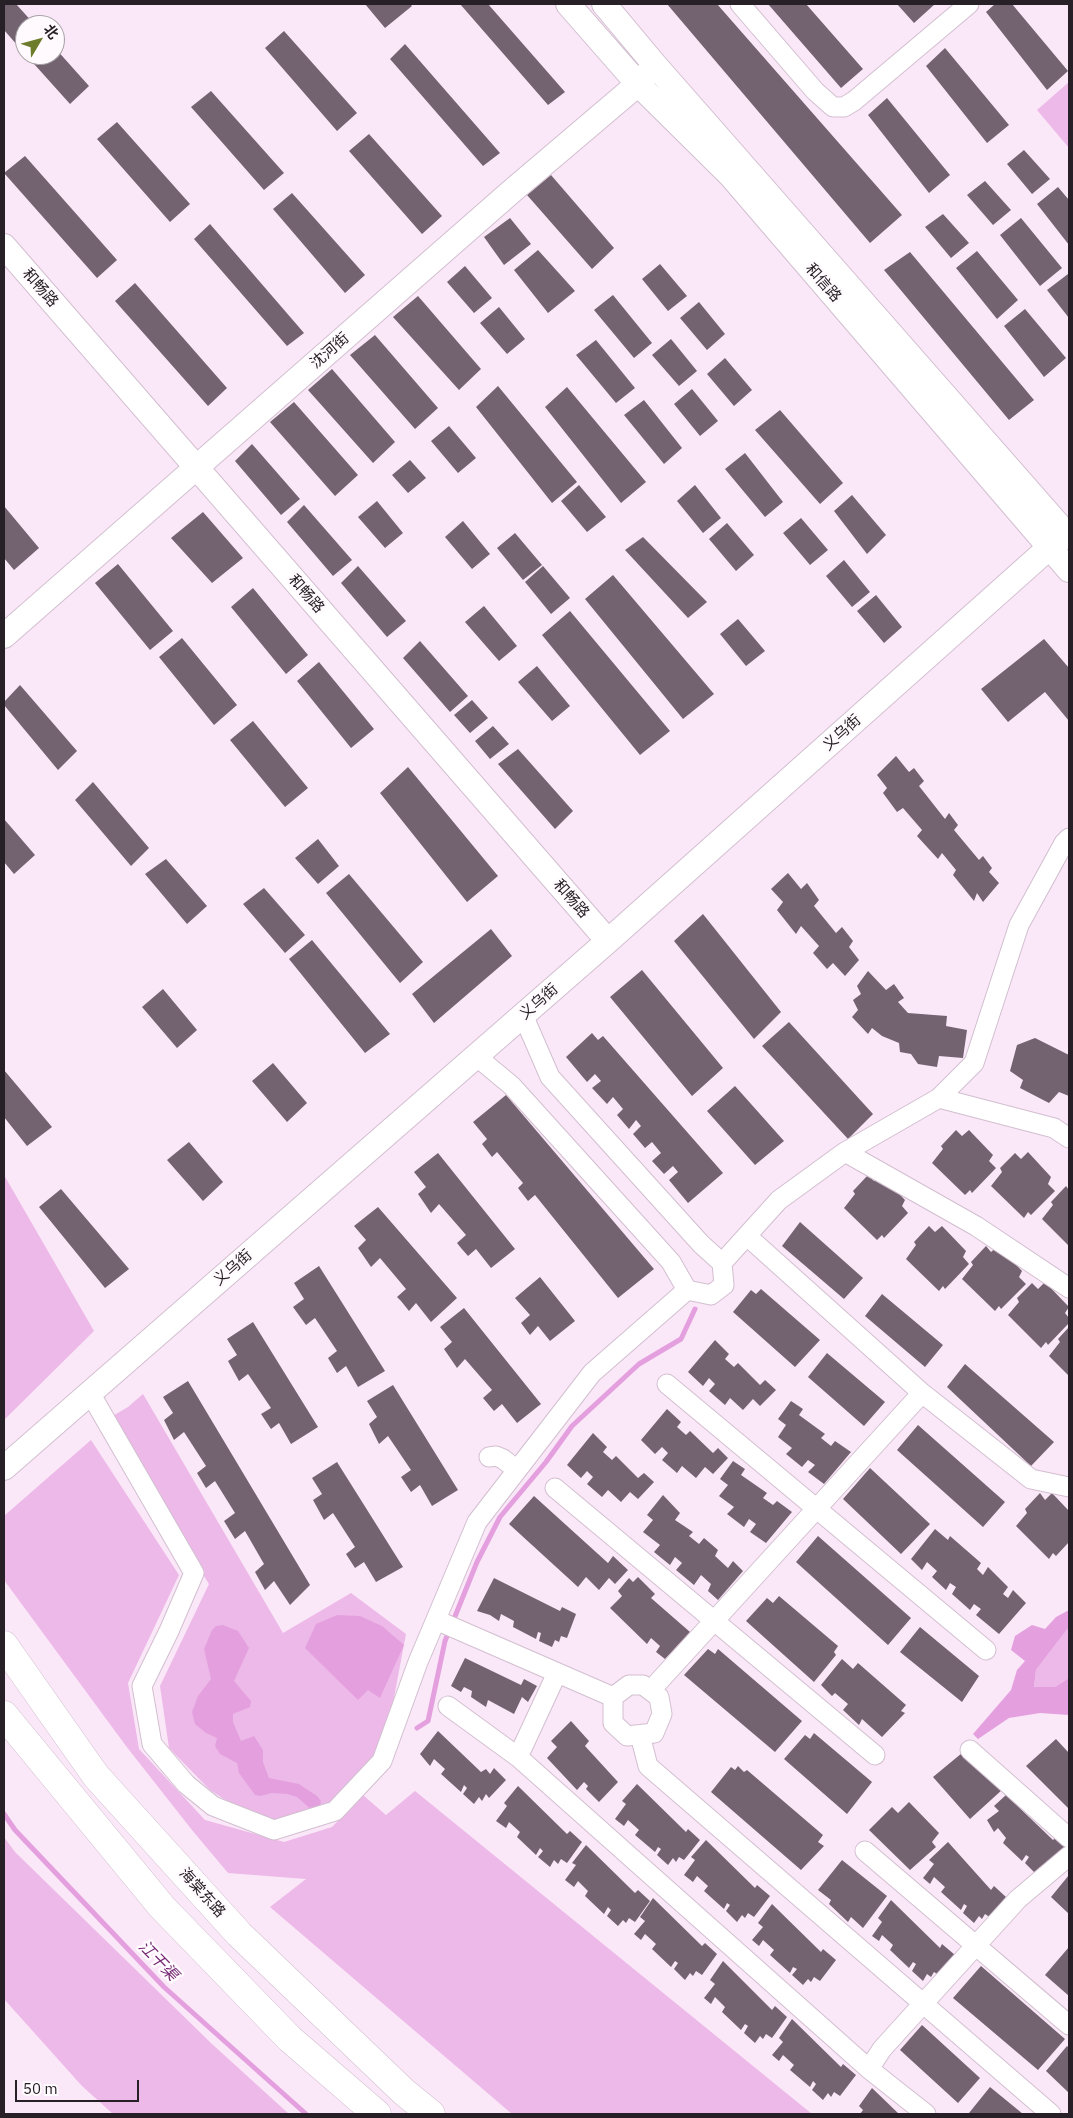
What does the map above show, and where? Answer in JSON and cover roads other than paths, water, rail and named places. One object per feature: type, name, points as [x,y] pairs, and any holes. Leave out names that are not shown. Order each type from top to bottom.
[{"type":"main road","name":"海棠东路","points":[[4,1645],[96,1776],[232,1927],[404,2092],[431,2114]]},
{"type":"main road","points":[[4,1715],[162,1906],[290,2039],[377,2114]]},
{"type":"street","name":"和信路","points":[[568,4],[638,84],[730,176],[1064,537]]},
{"type":"street","name":"和信路","points":[[604,4],[1064,537],[1069,570]]},
{"type":"street","points":[[740,4],[815,91],[833,107],[844,107],[854,101],[969,4]]},
{"type":"street","name":"沈河街","points":[[4,636],[512,191],[638,84],[655,65]]},
{"type":"street","name":"和畅路","points":[[4,246],[608,941]]},
{"type":"street","name":"义乌街","points":[[4,1468],[608,941],[1064,537]]},
{"type":"street","points":[[722,1263],[779,1200],[846,1152],[939,1098],[974,1063],[1019,925],[1064,843],[1069,838]]},
{"type":"street","points":[[523,1015],[550,1077],[701,1244],[722,1263],[724,1285],[711,1295],[687,1290]]},
{"type":"street","points":[[476,1056],[512,1086],[672,1262],[687,1290]]},
{"type":"street","points":[[939,1098],[1054,1128],[1069,1138]]},
{"type":"street","points":[[846,1152],[976,1226],[1069,1288]]},
{"type":"street","points":[[747,1236],[922,1393],[1031,1479],[1069,1487]]},
{"type":"street","points":[[90,1393],[194,1573],[169,1631],[142,1686],[152,1744],[186,1784],[214,1806],[274,1830],[334,1812],[382,1761],[436,1620],[477,1522],[592,1373],[687,1290]]},
{"type":"street","points":[[667,1384],[986,1650]]},
{"type":"street","points":[[650,1690],[922,1393]]},
{"type":"street","points":[[488,1457],[496,1456],[503,1459],[517,1470]]},
{"type":"street","points":[[555,1488],[875,1755]]},
{"type":"street","points":[[436,1620],[613,1697]]},
{"type":"street","points":[[518,1757],[557,1673]]},
{"type":"street","points":[[643,1684],[659,1697],[662,1714],[654,1733],[627,1736],[613,1723],[613,1697],[629,1685],[643,1684]]},
{"type":"street","points":[[448,1706],[518,1757],[869,2069],[926,2114]]},
{"type":"street","points":[[482,1731],[526,1739]]},
{"type":"street","points":[[640,1735],[648,1766],[1051,2114]]},
{"type":"street","points":[[970,1750],[1069,1838]]},
{"type":"street","points":[[865,1851],[1069,2025]]},
{"type":"street","points":[[869,2069],[882,2049],[1018,1900],[1069,1856]]},
{"type":"waterway","points":[[417,1728],[428,1721],[445,1641],[477,1562],[500,1517],[546,1462],[572,1426],[639,1364],[681,1339],[695,1309]]},
{"type":"waterway","name":"江干渠","points":[[4,1814],[15,1830],[164,1987],[306,2114]]}]
